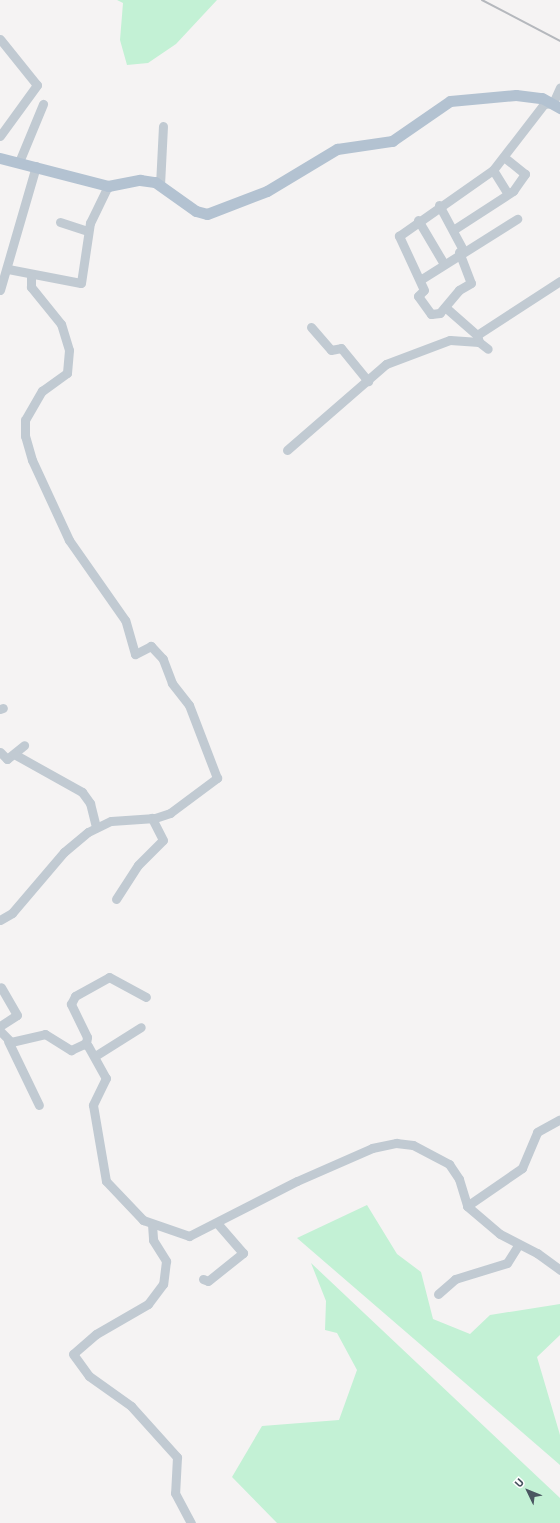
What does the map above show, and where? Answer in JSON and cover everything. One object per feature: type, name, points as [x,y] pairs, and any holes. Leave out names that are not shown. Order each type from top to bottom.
[{"type":"main road","points":[[0,158],[36,166],[108,186],[140,180],[160,185],[192,208],[207,214],[267,191],[337,149],[392,141],[450,101],[516,95],[557,105]]},
{"type":"street","points":[[0,39],[37,85],[0,136]]},
{"type":"street","points":[[439,205],[453,230],[472,283],[459,290],[445,308],[436,315],[425,308],[418,296],[424,290],[399,236],[439,205],[493,170],[505,158],[544,104],[557,105],[560,87]]},
{"type":"street","points":[[19,162],[43,104]]},
{"type":"street","points":[[160,185],[163,126]]},
{"type":"street","points":[[453,230],[507,192],[513,191],[525,174],[505,158]]},
{"type":"street","points":[[0,290],[8,269],[36,166]]},
{"type":"street","points":[[493,170],[507,192]]},
{"type":"street","points":[[8,269],[31,275],[81,283],[88,231],[108,186]]},
{"type":"street","points":[[420,280],[461,251],[517,219]]},
{"type":"street","points":[[418,220],[444,264]]},
{"type":"street","points":[[60,222],[88,231]]},
{"type":"street","points":[[0,920],[12,912],[64,852],[96,827],[118,820],[152,818],[174,811],[217,778],[189,705],[172,683],[163,659],[151,646],[135,654],[125,620],[69,540],[32,460],[25,436],[25,420],[42,391],[67,373],[69,350],[64,328],[31,287],[31,275]]},
{"type":"street","points":[[287,450],[386,364],[401,356],[450,340],[478,339],[560,281]]},
{"type":"street","points":[[445,308],[488,350]]},
{"type":"street","points":[[311,327],[331,350],[341,348],[368,380]]},
{"type":"street","points":[[0,752],[6,759],[24,745]]},
{"type":"street","points":[[14,754],[82,792],[90,803],[96,827]]},
{"type":"street","points":[[116,899],[138,865],[163,840],[152,818]]},
{"type":"street","points":[[146,997],[109,977],[75,996],[71,1004],[86,1037],[86,1044],[106,1078],[93,1105],[104,1174],[130,1210],[152,1224],[189,1236],[218,1224],[297,1181],[372,1148],[396,1143],[413,1145],[449,1164],[459,1179],[467,1206],[486,1225],[560,1270]]},
{"type":"street","points":[[0,1026],[17,1017],[1,987]]},
{"type":"street","points":[[94,1056],[141,1027]]},
{"type":"street","points":[[0,1031],[8,1041],[39,1105]]},
{"type":"street","points":[[8,1041],[16,1042],[45,1034],[71,1050],[86,1044]]},
{"type":"street","points":[[467,1206],[522,1168],[537,1132],[560,1119]]},
{"type":"street","points":[[152,1224],[153,1240],[166,1261],[163,1284],[148,1304],[96,1334],[73,1354],[89,1376],[131,1406],[177,1457],[175,1493],[191,1523]]},
{"type":"street","points":[[203,1279],[208,1281],[243,1253],[218,1224]]},
{"type":"street","points":[[438,1294],[455,1278],[507,1263],[519,1244]]},
{"type":"green space","points":[[117,0],[217,0],[176,44],[148,63],[127,65],[120,40],[123,3]]},
{"type":"green space","points":[[367,1205],[397,1254],[421,1272],[433,1319],[470,1334],[490,1315],[560,1304],[560,1335],[537,1357],[560,1435],[560,1465],[297,1238]]},
{"type":"green space","points":[[311,1263],[560,1498],[560,1523],[277,1523],[232,1477],[262,1426],[339,1420],[357,1370],[337,1333],[325,1330],[326,1301]]},
{"type":"railway","points":[[482,0],[560,41]]}]
